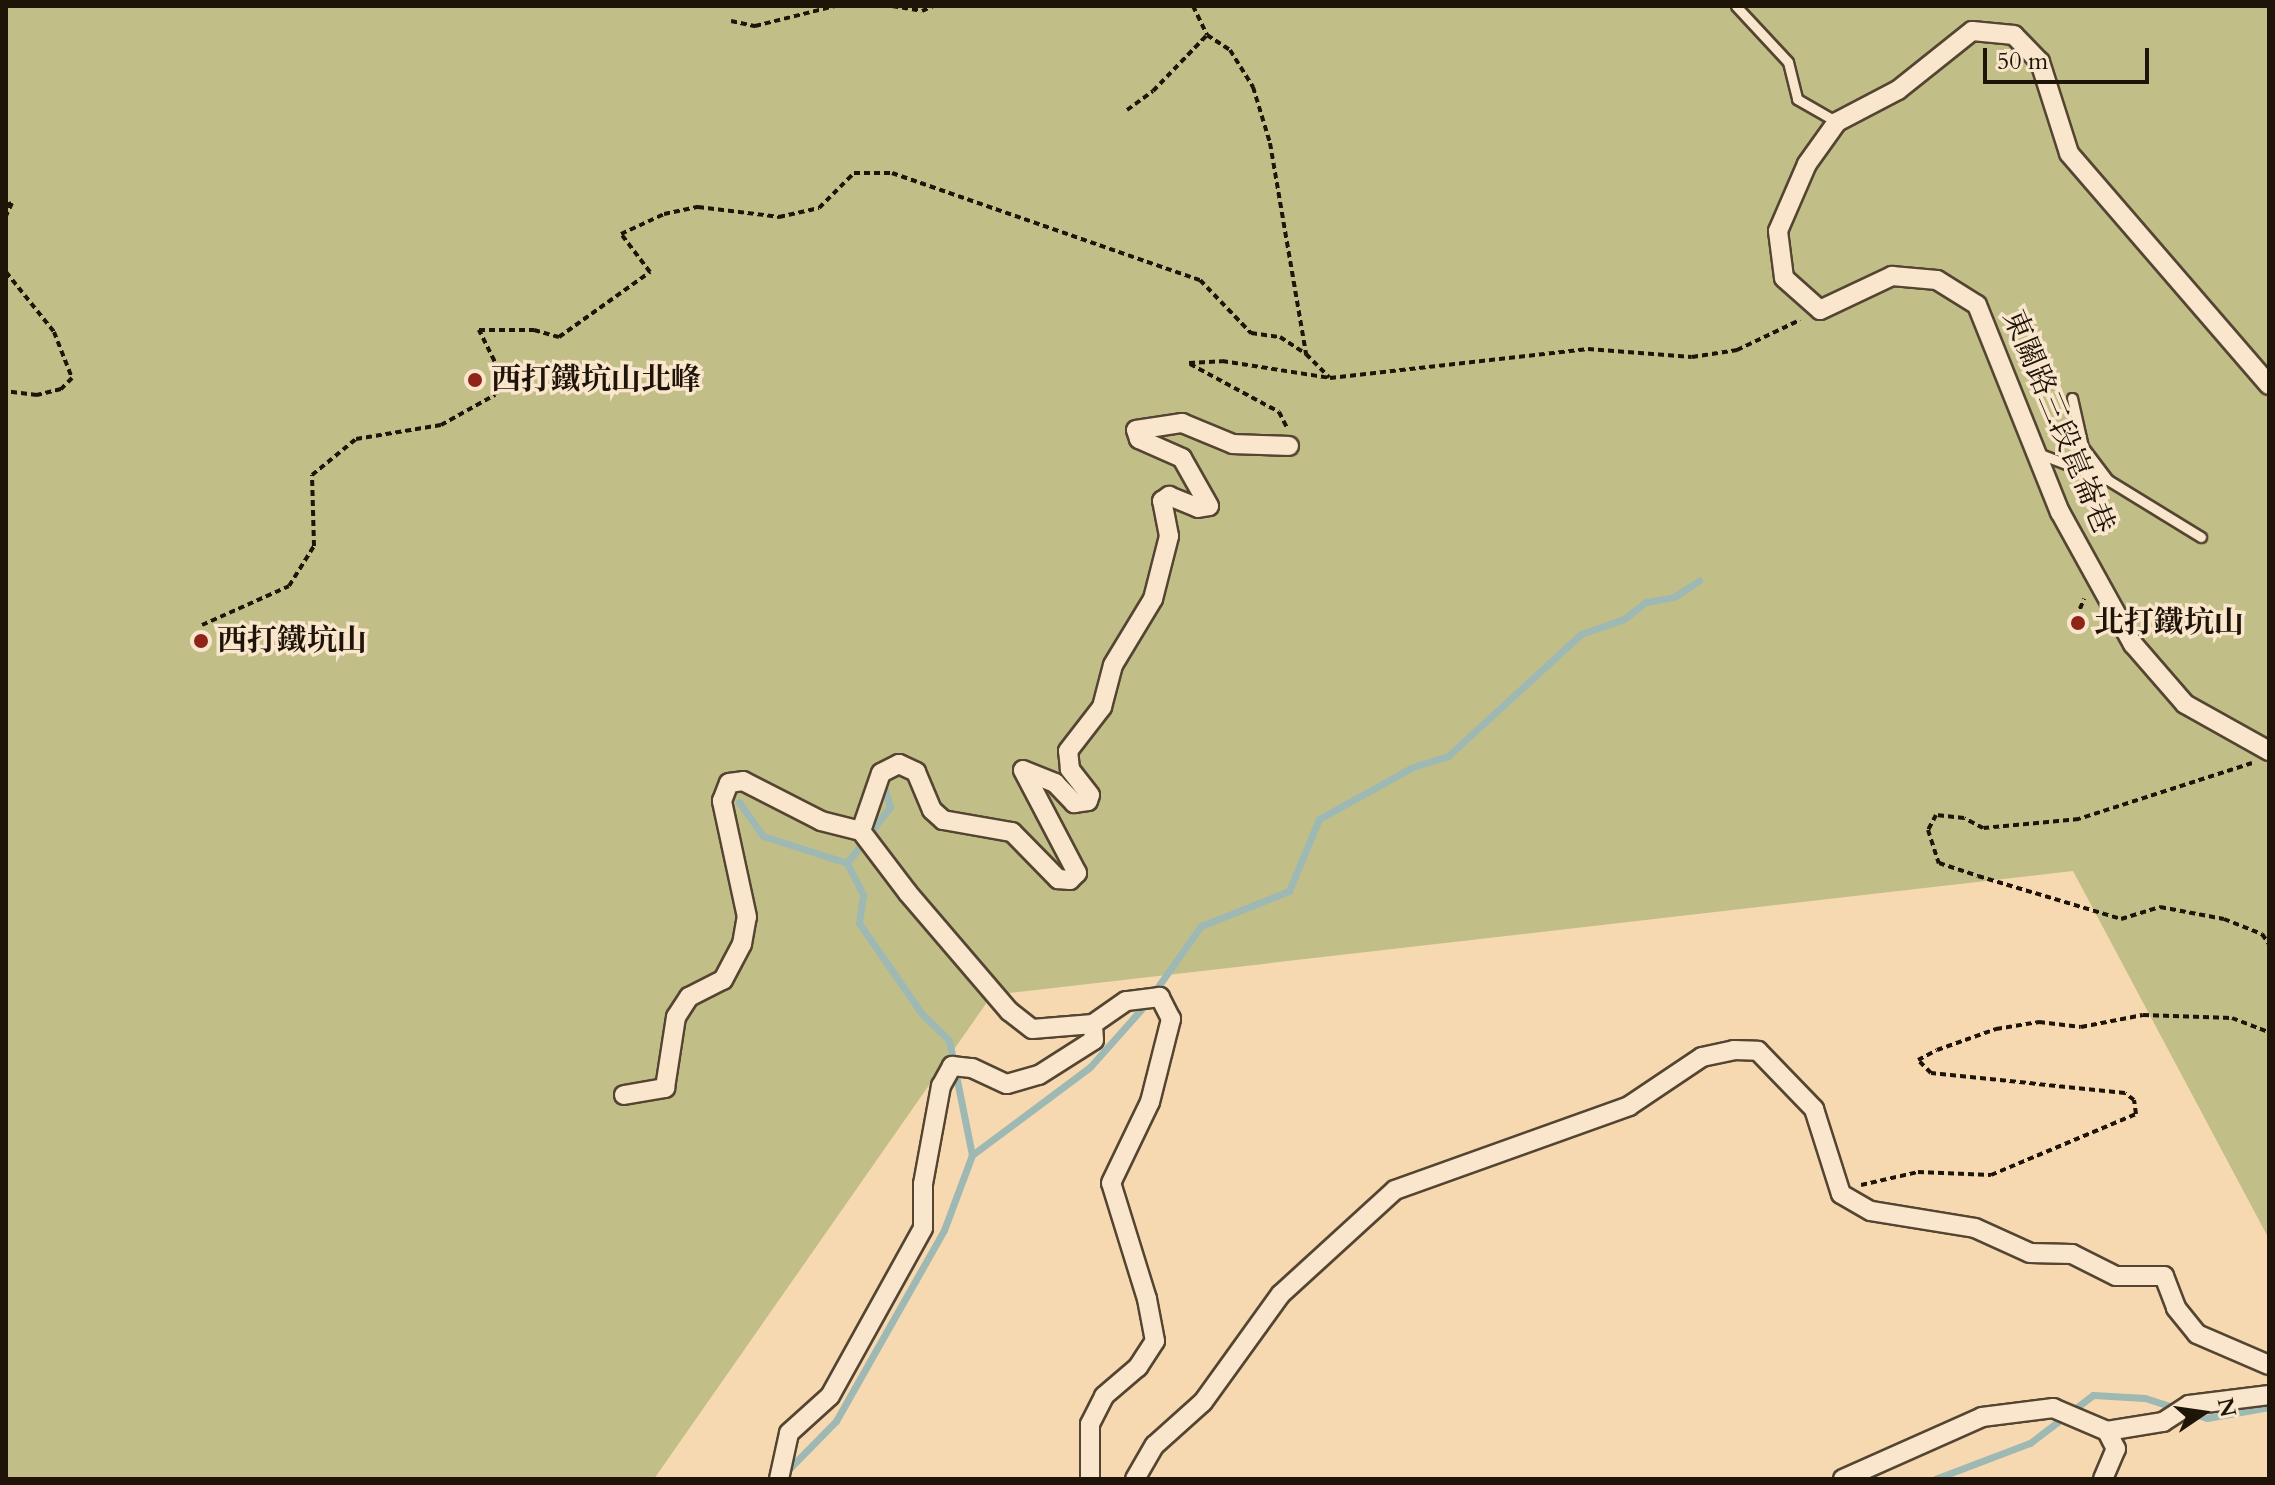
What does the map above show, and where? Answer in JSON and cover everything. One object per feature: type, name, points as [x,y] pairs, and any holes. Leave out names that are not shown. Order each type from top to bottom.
[{"type":"street","points":[[1820,310],[1784,278],[1778,231],[1807,164],[1837,122],[1898,90],[1972,31],[2014,35],[2040,62],[2069,153],[2269,385]]},
{"type":"street","name":"東關路三段崑崙巷","points":[[1820,310],[1892,276],[1937,280],[1977,305],[2060,512],[2133,644],[2185,704],[2262,756]]},
{"type":"street","points":[[861,831],[881,773],[899,764],[916,772],[943,820],[1012,832],[1058,879],[1070,880],[1077,873],[1023,770],[1055,783],[1074,803],[1088,801],[1090,795],[1070,769],[1068,751],[1102,707],[1113,665],[1153,599],[1169,536],[1162,501],[1169,496],[1198,508],[1209,506],[1182,458],[1139,439],[1136,430],[1182,423],[1233,444],[1289,446]]},
{"type":"street","points":[[624,1095],[665,1088],[676,1017],[689,997],[723,980],[742,944],[747,917],[722,801],[729,783],[743,781],[809,816],[861,831],[1009,1011],[1032,1029],[1093,1024],[1126,1001],[1160,997],[1171,1019],[1150,1102],[1111,1183],[1147,1299],[1155,1341],[1138,1367],[1104,1396],[1090,1424],[1090,1479]]},
{"type":"street","points":[[779,1479],[789,1433],[830,1396],[923,1228],[931,1142],[941,1086],[952,1066],[972,1068],[1007,1084],[1028,1078],[1077,1055],[1094,1040],[1093,1024]]},
{"type":"street","points":[[1135,1479],[1155,1445],[1203,1402],[1281,1294],[1395,1190],[1629,1106],[1702,1057],[1758,1051],[1814,1109],[1841,1194],[1871,1211],[1975,1228],[2030,1253],[2072,1254],[2116,1276],[2164,1276],[2176,1308],[2197,1334],[2269,1365]]},
{"type":"street","points":[[1843,1479],[1982,1417],[2053,1408],[2107,1431],[2163,1422],[2189,1405],[2269,1395]]},
{"type":"street","points":[[2103,1479],[2116,1449],[2107,1431]]},
{"type":"lane","points":[[1736,6],[1788,62],[1797,99],[1837,122]]},
{"type":"lane","points":[[2072,398],[2083,447],[2108,480]]},
{"type":"lane","points":[[2036,453],[2108,480],[2201,537]]},
{"type":"path","points":[[731,21],[755,26],[835,6]]},
{"type":"path","points":[[892,6],[922,11],[933,6]]},
{"type":"path","points":[[1193,6],[1207,35],[1230,50],[1253,87],[1270,143],[1306,354]]},
{"type":"path","points":[[1127,110],[1153,91],[1207,35]]},
{"type":"path","points":[[202,625],[289,586],[314,546],[312,475],[356,439],[441,425],[495,395],[499,370],[479,330],[534,330],[559,337],[650,272],[621,234],[664,214],[698,207],[779,217],[819,208],[854,173],[892,173],[1200,280],[1251,333],[1280,337],[1306,354],[1330,378]]},
{"type":"path","points":[[6,205],[12,203],[6,216]]},
{"type":"path","points":[[6,272],[54,332],[72,378],[61,389],[37,395],[6,391]]},
{"type":"path","points":[[1289,446],[1279,412],[1198,373],[1189,363],[1222,361],[1330,378],[1588,349],[1692,357],[1737,350],[1820,310]]},
{"type":"path","points":[[2262,756],[2079,819],[1983,828],[1964,818],[1936,815],[1928,830],[1939,863],[2004,885],[2121,919],[2160,907],[2224,919],[2262,934],[2269,944]]},
{"type":"path","points":[[1841,1194],[1870,1181],[1918,1172],[1991,1175],[2136,1114],[2134,1100],[2125,1093],[1931,1073],[1918,1060],[1937,1050],[1996,1029],[2039,1022],[2081,1027],[2143,1015],[2232,1018],[2269,1032]]},
{"type":"shaded area","points":[[6,6],[2269,6],[2269,1239],[2073,871],[992,995],[654,1479],[6,1479]]},
{"type":"waterway","points":[[785,1473],[836,1421],[944,1230],[972,1155],[1090,1067],[1145,1005],[1201,926],[1289,891],[1319,819],[1413,767],[1448,756],[1581,634],[1624,619],[1646,602],[1674,597],[1699,581]]},
{"type":"waterway","points":[[847,863],[890,807],[885,790]]},
{"type":"waterway","points":[[739,802],[763,836],[847,863],[863,895],[859,923],[922,1014],[949,1040],[972,1155]]},
{"type":"waterway","points":[[1935,1479],[2030,1443],[2093,1395],[2145,1398],[2207,1418],[2269,1407]]},
{"type":"place","name":"西打鐵坑山北峰","points":[[475,380]]},
{"type":"place","name":"北打鐵坑山","points":[[2078,623]]},
{"type":"place","name":"西打鐵坑山","points":[[201,641]]}]
